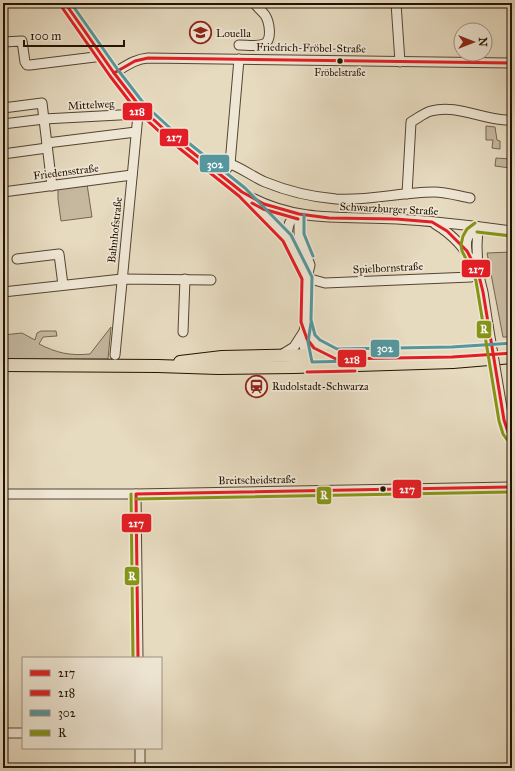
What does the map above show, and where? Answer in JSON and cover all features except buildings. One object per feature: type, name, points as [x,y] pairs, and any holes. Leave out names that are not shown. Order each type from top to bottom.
[{"type":"main road","points":[[158,366],[222,357],[282,355],[307,361],[336,354],[452,352],[512,348]]},
{"type":"main road","points":[[3,365],[218,368],[307,361],[454,362],[512,357]]},
{"type":"street","name":"Schwarzburger Straße","points":[[65,3],[140,111],[242,192],[287,238],[307,280]]},
{"type":"street","points":[[239,45],[265,44],[268,40],[269,32],[265,15],[254,3]]},
{"type":"street","points":[[396,3],[400,62]]},
{"type":"street","points":[[3,42],[22,41],[25,62],[27,65],[102,56]]},
{"type":"street","name":"Friedrich-Fröbel-Straße","points":[[114,73],[132,61],[142,58],[512,63]]},
{"type":"street","points":[[222,176],[230,164],[239,59]]},
{"type":"street","points":[[3,108],[42,103],[52,186]]},
{"type":"street","points":[[407,194],[412,122],[431,111],[441,109],[467,112],[494,119],[506,120]]},
{"type":"street","name":"Mittelweg","points":[[3,124],[140,111]]},
{"type":"street","name":"Bahnhofstraße","points":[[115,355],[136,132],[140,111]]},
{"type":"street","points":[[3,154],[136,132]]},
{"type":"street","points":[[230,164],[265,182],[314,196],[337,199],[356,199],[436,192],[470,198]]},
{"type":"street","name":"Friedensstraße","points":[[3,192],[132,175]]},
{"type":"street","name":"Schwarzburger Straße","points":[[242,192],[264,204],[299,214],[329,218],[396,219],[512,231]]},
{"type":"street","name":"Schwarzburger Straße","points":[[299,214],[299,235],[310,265],[307,280],[307,335]]},
{"type":"street","points":[[287,238],[291,220],[299,214]]},
{"type":"street","points":[[432,222],[447,231],[466,251]]},
{"type":"street","points":[[478,227],[468,236],[466,251],[483,292],[504,420],[508,432],[512,438]]},
{"type":"street","points":[[475,274],[478,227]]},
{"type":"street","points":[[17,259],[59,254],[63,285]]},
{"type":"street","name":"Spielbornstraße","points":[[307,280],[325,283],[475,274]]},
{"type":"street","points":[[3,292],[122,279],[211,280]]},
{"type":"street","points":[[183,332],[185,279]]},
{"type":"street","points":[[307,335],[322,347],[336,354]]},
{"type":"street","points":[[282,355],[307,335]]},
{"type":"street","points":[[307,335],[310,346],[307,361]]},
{"type":"street","name":"Breitscheidstraße","points":[[3,494],[136,494],[512,487]]},
{"type":"street","points":[[136,494],[138,657]]},
{"type":"street","points":[[3,733],[22,733]]},
{"type":"street","points":[[140,749],[140,768]]},
{"type":"shaded area","points":[[486,126],[495,127],[497,140],[500,141],[500,149],[492,148],[493,140],[486,140]]},
{"type":"shaded area","points":[[496,158],[511,159],[510,168],[495,166]]},
{"type":"shaded area","points":[[87,184],[92,217],[61,221],[58,189]]},
{"type":"shaded area","points":[[512,252],[512,337],[503,337],[487,253]]},
{"type":"shaded area","points":[[111,327],[108,359],[3,360],[3,353],[5,353],[3,335],[22,333],[35,340],[37,333],[41,331],[56,331],[57,336],[43,337],[39,344],[52,350],[64,353],[76,355],[90,354]]},
{"type":"transit line","name":"217","points":[[65,3],[114,73],[141,108],[167,132],[242,192],[264,204],[299,214],[329,218],[396,219],[432,222],[447,231],[467,251],[478,272],[483,292],[504,420],[508,432],[512,438]]},
{"type":"transit line","name":"302","points":[[71,3],[118,70],[145,105],[170,128],[245,188],[291,235],[312,277],[311,320],[315,335],[320,340],[337,349],[452,347],[512,343]]},
{"type":"transit line","name":"218","points":[[61,6],[110,76],[137,111],[164,136],[239,196],[283,241],[302,279],[301,322],[307,339],[314,348],[336,359],[452,357],[512,353]]},
{"type":"transit line","name":"217","points":[[114,73],[135,61],[148,58],[512,63]]},
{"type":"transit line","name":"218","points":[[252,203],[263,209],[298,219]]},
{"type":"transit line","name":"302","points":[[304,214],[304,234],[313,256]]},
{"type":"transit line","name":"R","points":[[475,223],[467,229],[463,236],[461,245],[462,251],[476,281],[499,421],[503,434],[508,441]]},
{"type":"transit line","name":"R","points":[[477,232],[511,236]]},
{"type":"transit line","name":"302","points":[[311,323],[308,342],[312,362],[354,361]]},
{"type":"transit line","name":"218","points":[[307,372],[355,371]]},
{"type":"transit line","name":"217","points":[[138,657],[136,494],[512,487]]},
{"type":"transit line","name":"R","points":[[136,499],[512,492]]},
{"type":"transit line","name":"R","points":[[131,494],[133,657]]},
{"type":"place","name":"Louella","points":[[201,33]]},
{"type":"place","name":"Fröbelstraße","points":[[340,61]]},
{"type":"place","name":"Rudolstadt-Schwarza","points":[[257,386]]}]
